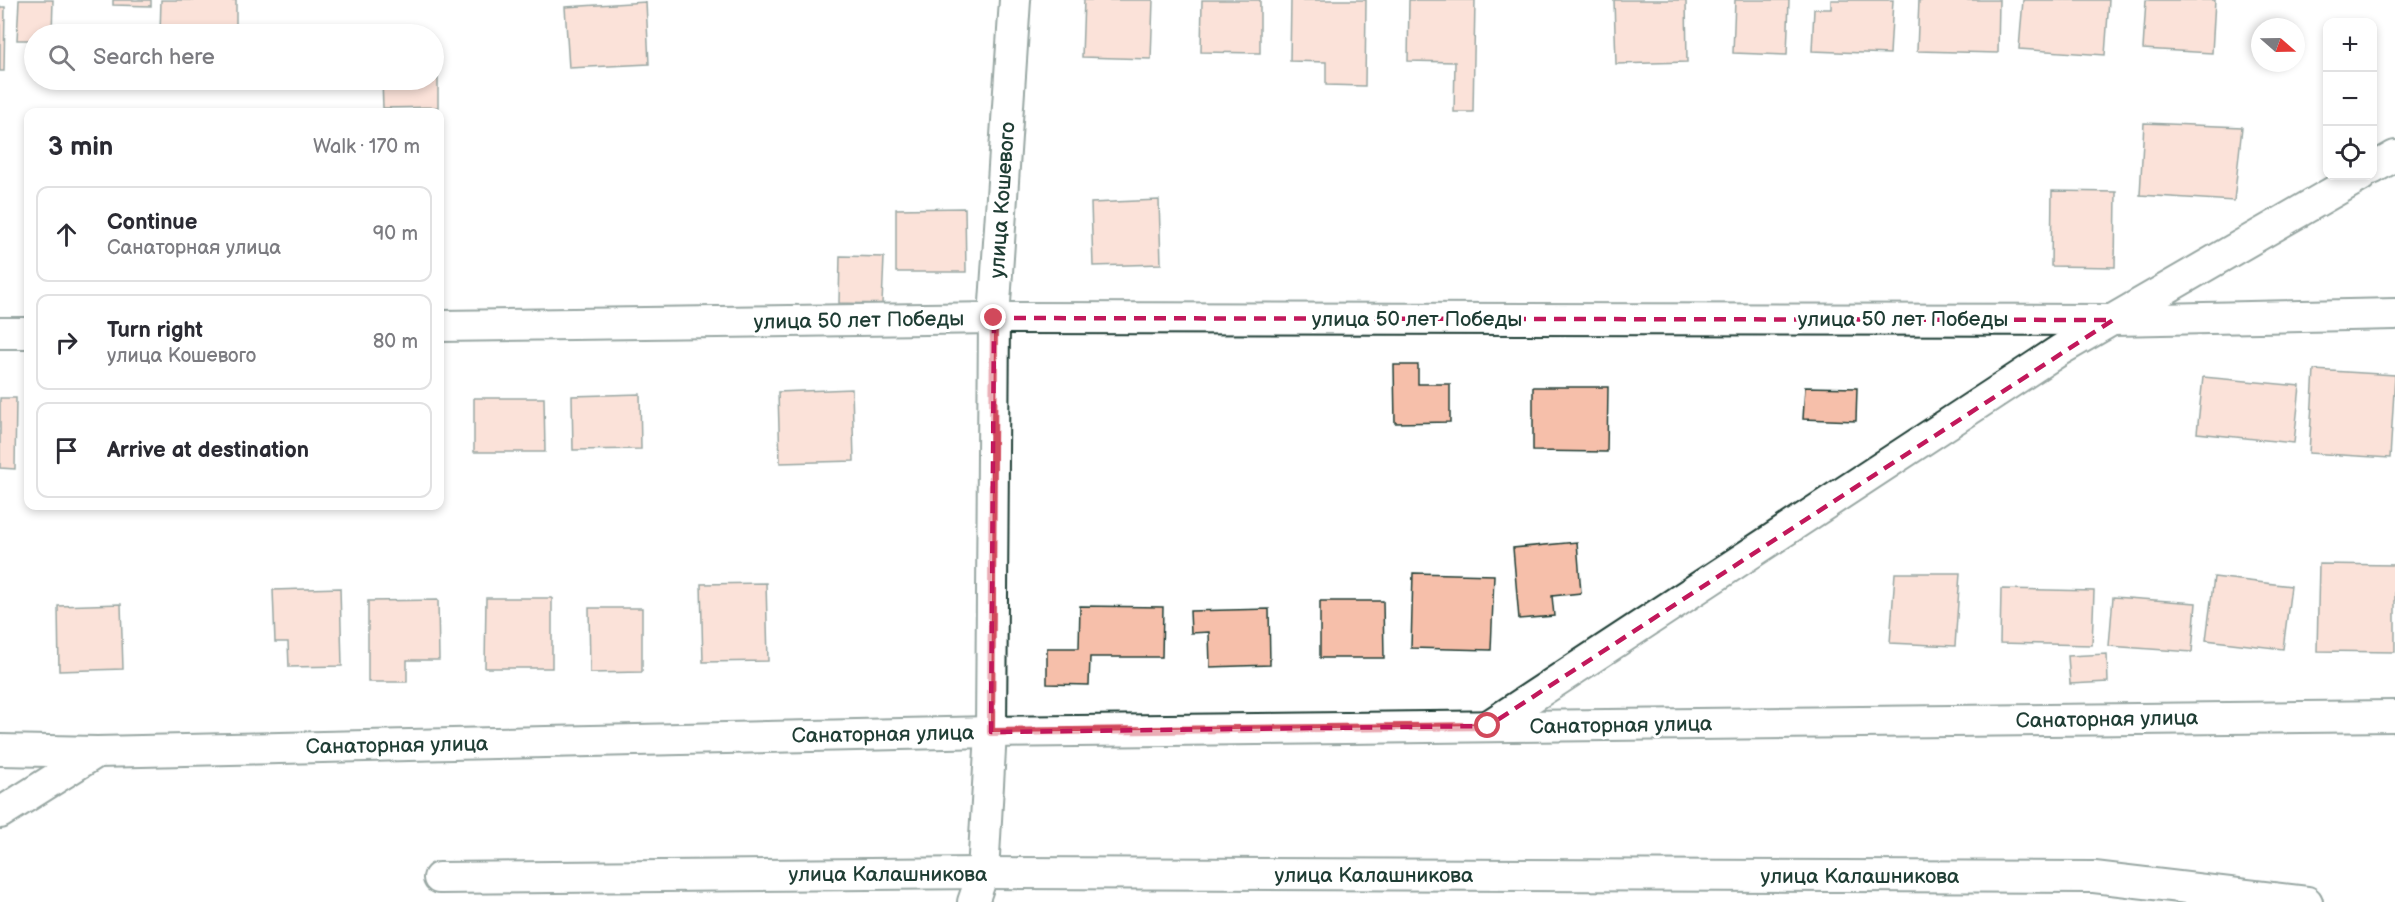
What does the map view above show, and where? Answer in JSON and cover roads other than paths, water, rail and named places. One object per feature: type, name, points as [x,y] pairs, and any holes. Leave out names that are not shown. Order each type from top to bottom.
[{"type":"street","name":"улица Кошевого","points":[[973,902],[983,873],[991,732],[994,318],[1016,0]]},
{"type":"street","points":[[2377,167],[2395,156]]},
{"type":"street","points":[[1488,726],[2060,350],[2354,180]]},
{"type":"street","name":"улица 50 лет Победы","points":[[444,327],[994,318],[2113,320],[2395,314]]},
{"type":"street","points":[[0,333],[24,333]]},
{"type":"street","name":"Санаторная улица","points":[[0,750],[97,752],[991,732],[2395,716]]},
{"type":"street","points":[[0,813],[97,752]]},
{"type":"street","name":"улица Калашникова","points":[[439,878],[983,873],[2094,877],[2307,902]]}]
